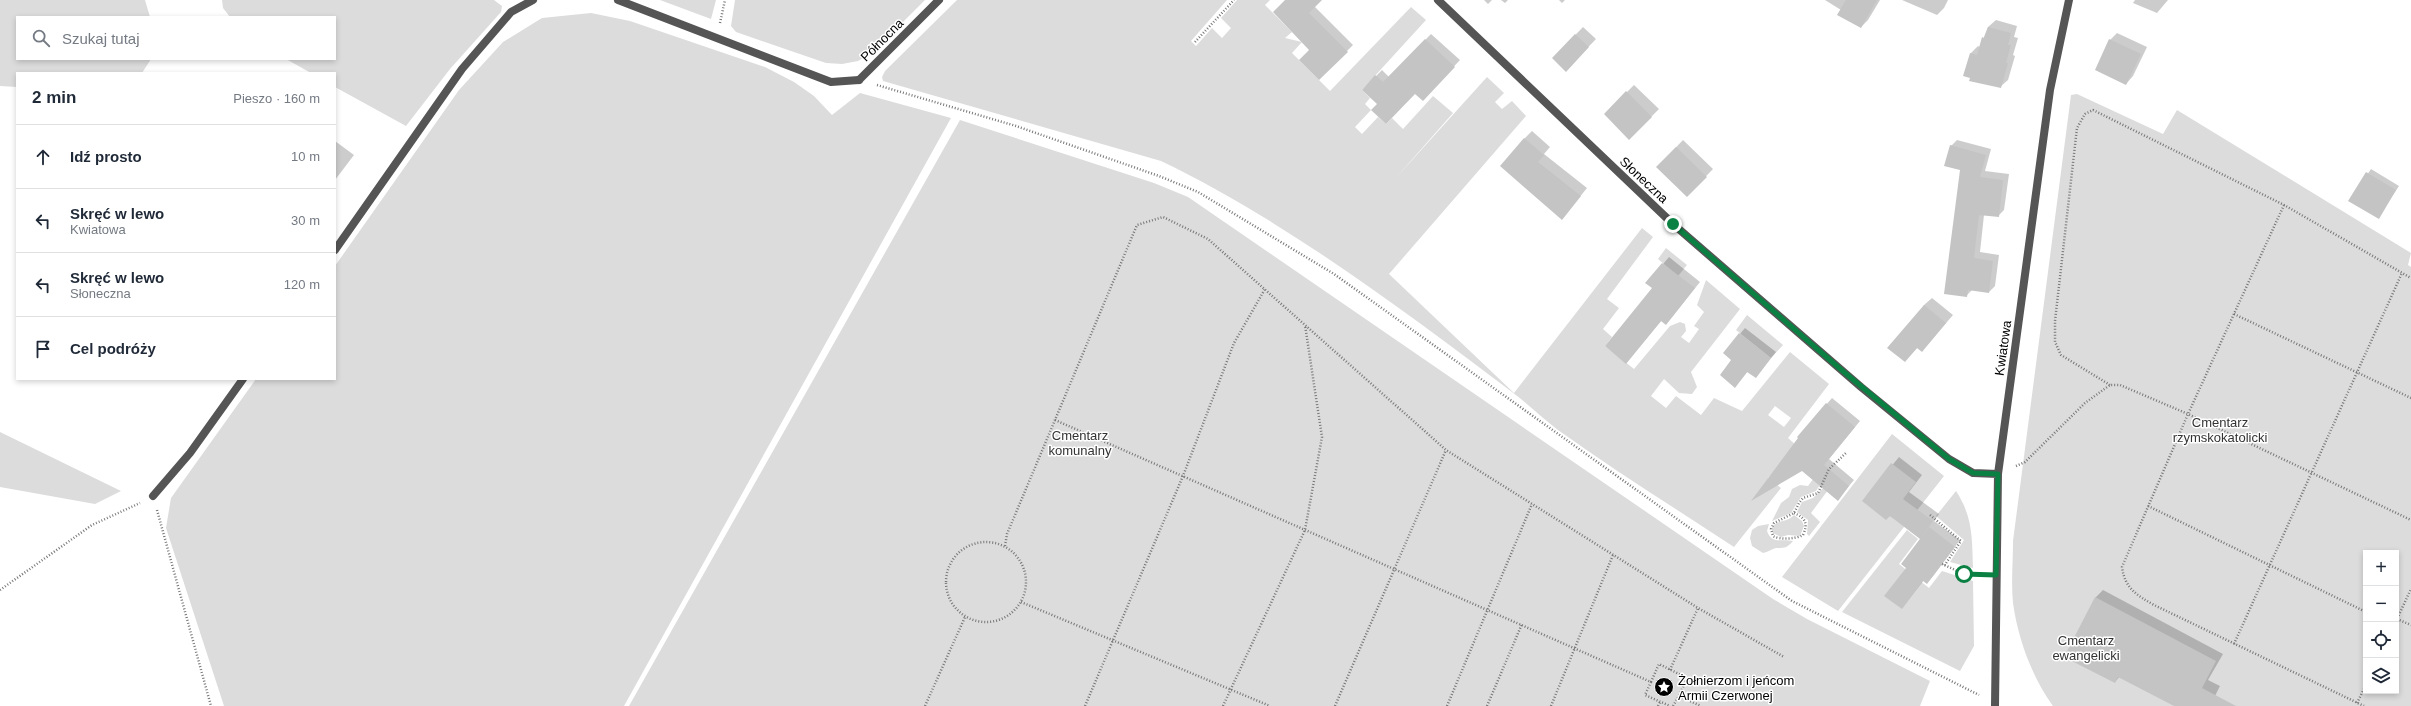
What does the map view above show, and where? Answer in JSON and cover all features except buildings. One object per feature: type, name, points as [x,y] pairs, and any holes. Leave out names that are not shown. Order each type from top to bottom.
[{"type":"street","points":[[336,249],[462,69],[511,12],[525,2],[533,0]]},
{"type":"street","points":[[618,0],[831,82],[859,80]]},
{"type":"street","name":"Północna","points":[[859,80],[939,0]]},
{"type":"street","name":"Słoneczna","points":[[1438,0],[1673,224],[1850,378],[1949,459],[1973,473],[1998,474]]},
{"type":"street","name":"Kwiatowa","points":[[1994,704],[1998,474],[2050,90],[2069,0]]},
{"type":"street","points":[[153,496],[190,453],[242,380]]},
{"type":"path","points":[[717,38],[725,0]]},
{"type":"path","points":[[1195,42],[1234,0]]},
{"type":"path","points":[[859,80],[1016,126],[1159,176],[1198,192],[1334,274],[1792,601],[1994,704]]},
{"type":"path","points":[[2411,278],[2284,205],[2093,110],[2085,114],[2077,128],[2055,321],[2055,342],[2061,355],[2110,385],[2120,385],[2188,414],[2411,520]]},
{"type":"path","points":[[2284,205],[2188,414],[2122,567],[2124,579],[2131,591],[2154,606],[2364,706]]},
{"type":"path","points":[[1005,546],[1007,534],[1137,225],[1163,217],[1208,239],[1446,450],[1698,608],[1784,657]]},
{"type":"path","points":[[2234,644],[2310,472],[2402,273]]},
{"type":"path","points":[[1085,706],[1182,476],[1234,342],[1265,289]]},
{"type":"path","points":[[2234,314],[2411,398]]},
{"type":"path","points":[[1224,706],[1230,689],[1305,530],[1322,437],[1305,325]]},
{"type":"path","points":[[1998,474],[2025,462],[2085,403],[2110,385]]},
{"type":"path","points":[[1055,420],[1488,609],[1651,682]]},
{"type":"path","points":[[1335,706],[1446,450]]},
{"type":"path","points":[[1794,514],[1803,518],[1807,525],[1804,535],[1798,538],[1788,537],[1780,539],[1773,536],[1771,529],[1774,523],[1794,514],[1803,498],[1818,493],[1829,469],[1846,453]]},
{"type":"path","points":[[0,590],[92,525],[153,496],[211,706]]},
{"type":"path","points":[[1447,706],[1532,504]]},
{"type":"path","points":[[2148,506],[2363,611]]},
{"type":"path","points":[[1930,515],[1961,541],[1943,565],[1964,574],[1996,575]]},
{"type":"path","points":[[979,542],[991,542],[1005,546],[1018,556],[1025,571],[1027,586],[1021,602],[1006,617],[990,622],[965,617],[954,607],[946,588],[948,567],[960,551],[979,542]]},
{"type":"path","points":[[1551,706],[1613,555]]},
{"type":"path","points":[[2399,614],[2411,588]]},
{"type":"path","points":[[1021,602],[1270,706]]},
{"type":"path","points":[[1670,670],[1698,608]]},
{"type":"path","points":[[925,706],[965,617]]},
{"type":"path","points":[[2399,621],[2411,625]]},
{"type":"path","points":[[1487,706],[1522,624]]},
{"type":"path","points":[[1659,664],[1687,678],[1679,696],[1672,706],[1645,695],[1651,682],[1659,664]]},
{"type":"path","points":[[2358,703],[2363,692]]},
{"type":"path","points":[[1679,696],[1701,706]]},
{"type":"path","points":[[1658,706],[1660,702]]},
{"type":"green space","points":[[0,0],[145,0],[150,16],[16,16],[16,60],[150,60],[143,72],[16,72],[16,87],[0,86]]},
{"type":"green space","points":[[222,0],[494,0],[502,6],[501,12],[450,69],[406,126],[336,88],[336,72],[309,72],[288,60],[336,60],[336,16],[229,16],[223,8]]},
{"type":"green space","points":[[660,0],[716,0],[711,19]]},
{"type":"green space","points":[[735,0],[925,0],[873,52],[858,61],[842,64],[826,63],[736,32],[731,26]]},
{"type":"green space","points":[[957,0],[1227,0],[1191,41],[1196,46],[1212,28],[1222,38],[1231,28],[1221,18],[1237,0],[1270,0],[1265,5],[1292,32],[1285,38],[1302,42],[1292,53],[1330,91],[1411,7],[1426,20],[1362,90],[1370,98],[1365,104],[1371,110],[1355,127],[1362,134],[1378,117],[1386,124],[1392,118],[1403,129],[1433,96],[1453,113],[1394,180],[1487,77],[1504,93],[1495,102],[1502,109],[1512,101],[1526,116],[1389,274],[1514,393],[1642,228],[1653,237],[1607,299],[1619,308],[1603,329],[1612,337],[1605,346],[1634,369],[1670,326],[1680,322],[1685,324],[1686,331],[1681,337],[1689,343],[1699,329],[1694,326],[1704,312],[1697,305],[1706,280],[1740,309],[1691,372],[1697,387],[1692,394],[1679,393],[1664,379],[1651,396],[1666,408],[1676,396],[1701,415],[1714,398],[1742,411],[1790,352],[1829,384],[1788,438],[1797,446],[1768,478],[1781,488],[1734,547],[1623,475],[1558,430],[1471,361],[1385,298],[1297,238],[1252,210],[1161,161],[883,81],[882,77],[885,71]],"holes":[[[1775,406],[1791,418],[1784,427],[1768,415]]]},
{"type":"green space","points":[[591,13],[630,21],[765,67],[794,82],[814,96],[832,115],[860,93],[951,118],[624,706],[224,706],[166,528],[171,498],[255,380],[336,380],[336,265],[459,90],[503,42],[542,18]]},
{"type":"green space","name":"Cmentarz rzymskokatolicki","points":[[2077,94],[2163,134],[2177,110],[2411,253],[2408,265],[2411,267],[2411,706],[2053,706],[2045,695],[2032,670],[2018,630],[2012,588],[2013,541],[2071,95]]},
{"type":"green space","name":"Cmentarz komunalny","points":[[960,120],[1154,183],[1188,197],[1773,599],[1807,619],[1930,681],[1920,706],[629,706]]},
{"type":"green space","points":[[1666,248],[1687,265],[1678,276],[1658,259]]},
{"type":"green space","points":[[1747,315],[1783,345],[1771,358],[1736,330]]},
{"type":"green space","points":[[0,432],[121,491],[95,504],[0,487]]},
{"type":"green space","points":[[1892,434],[1944,476],[1838,611],[1782,577]]},
{"type":"green space","points":[[1816,475],[1821,483],[1816,491],[1801,497],[1791,513],[1772,521],[1781,503],[1789,497],[1792,489],[1800,485],[1808,486]]},
{"type":"green space","points":[[1831,486],[1811,513],[1820,522],[1809,536],[1807,534],[1808,520],[1797,512],[1802,502],[1813,498],[1823,488]]},
{"type":"green space","points":[[1956,491],[1962,501],[1969,519],[1972,537],[1973,568],[1950,562],[1964,540],[1936,516]]},
{"type":"green space","points":[[1794,515],[1802,521],[1804,526],[1800,536],[1788,535],[1781,537],[1773,533],[1772,528],[1774,525]]},
{"type":"green space","points":[[1769,524],[1767,531],[1772,538],[1775,540],[1793,541],[1786,547],[1776,548],[1763,553],[1752,546],[1750,538],[1752,530],[1758,526]]},
{"type":"green space","points":[[1907,530],[1918,539],[1899,564],[1929,588],[1942,571],[1973,581],[1974,646],[1960,671],[1842,612]]},
{"type":"place","name":"Żołnierzom i jeńcom Armii Czerwonej","points":[[1664,687]]},
{"type":"route","points":[[1673,224],[1879,402],[1949,459],[1973,473],[1998,474],[1996,575],[1964,574]]},
{"type":"park label","name":"Cmentarz ewangelicki","points":[[2086,648]]}]
